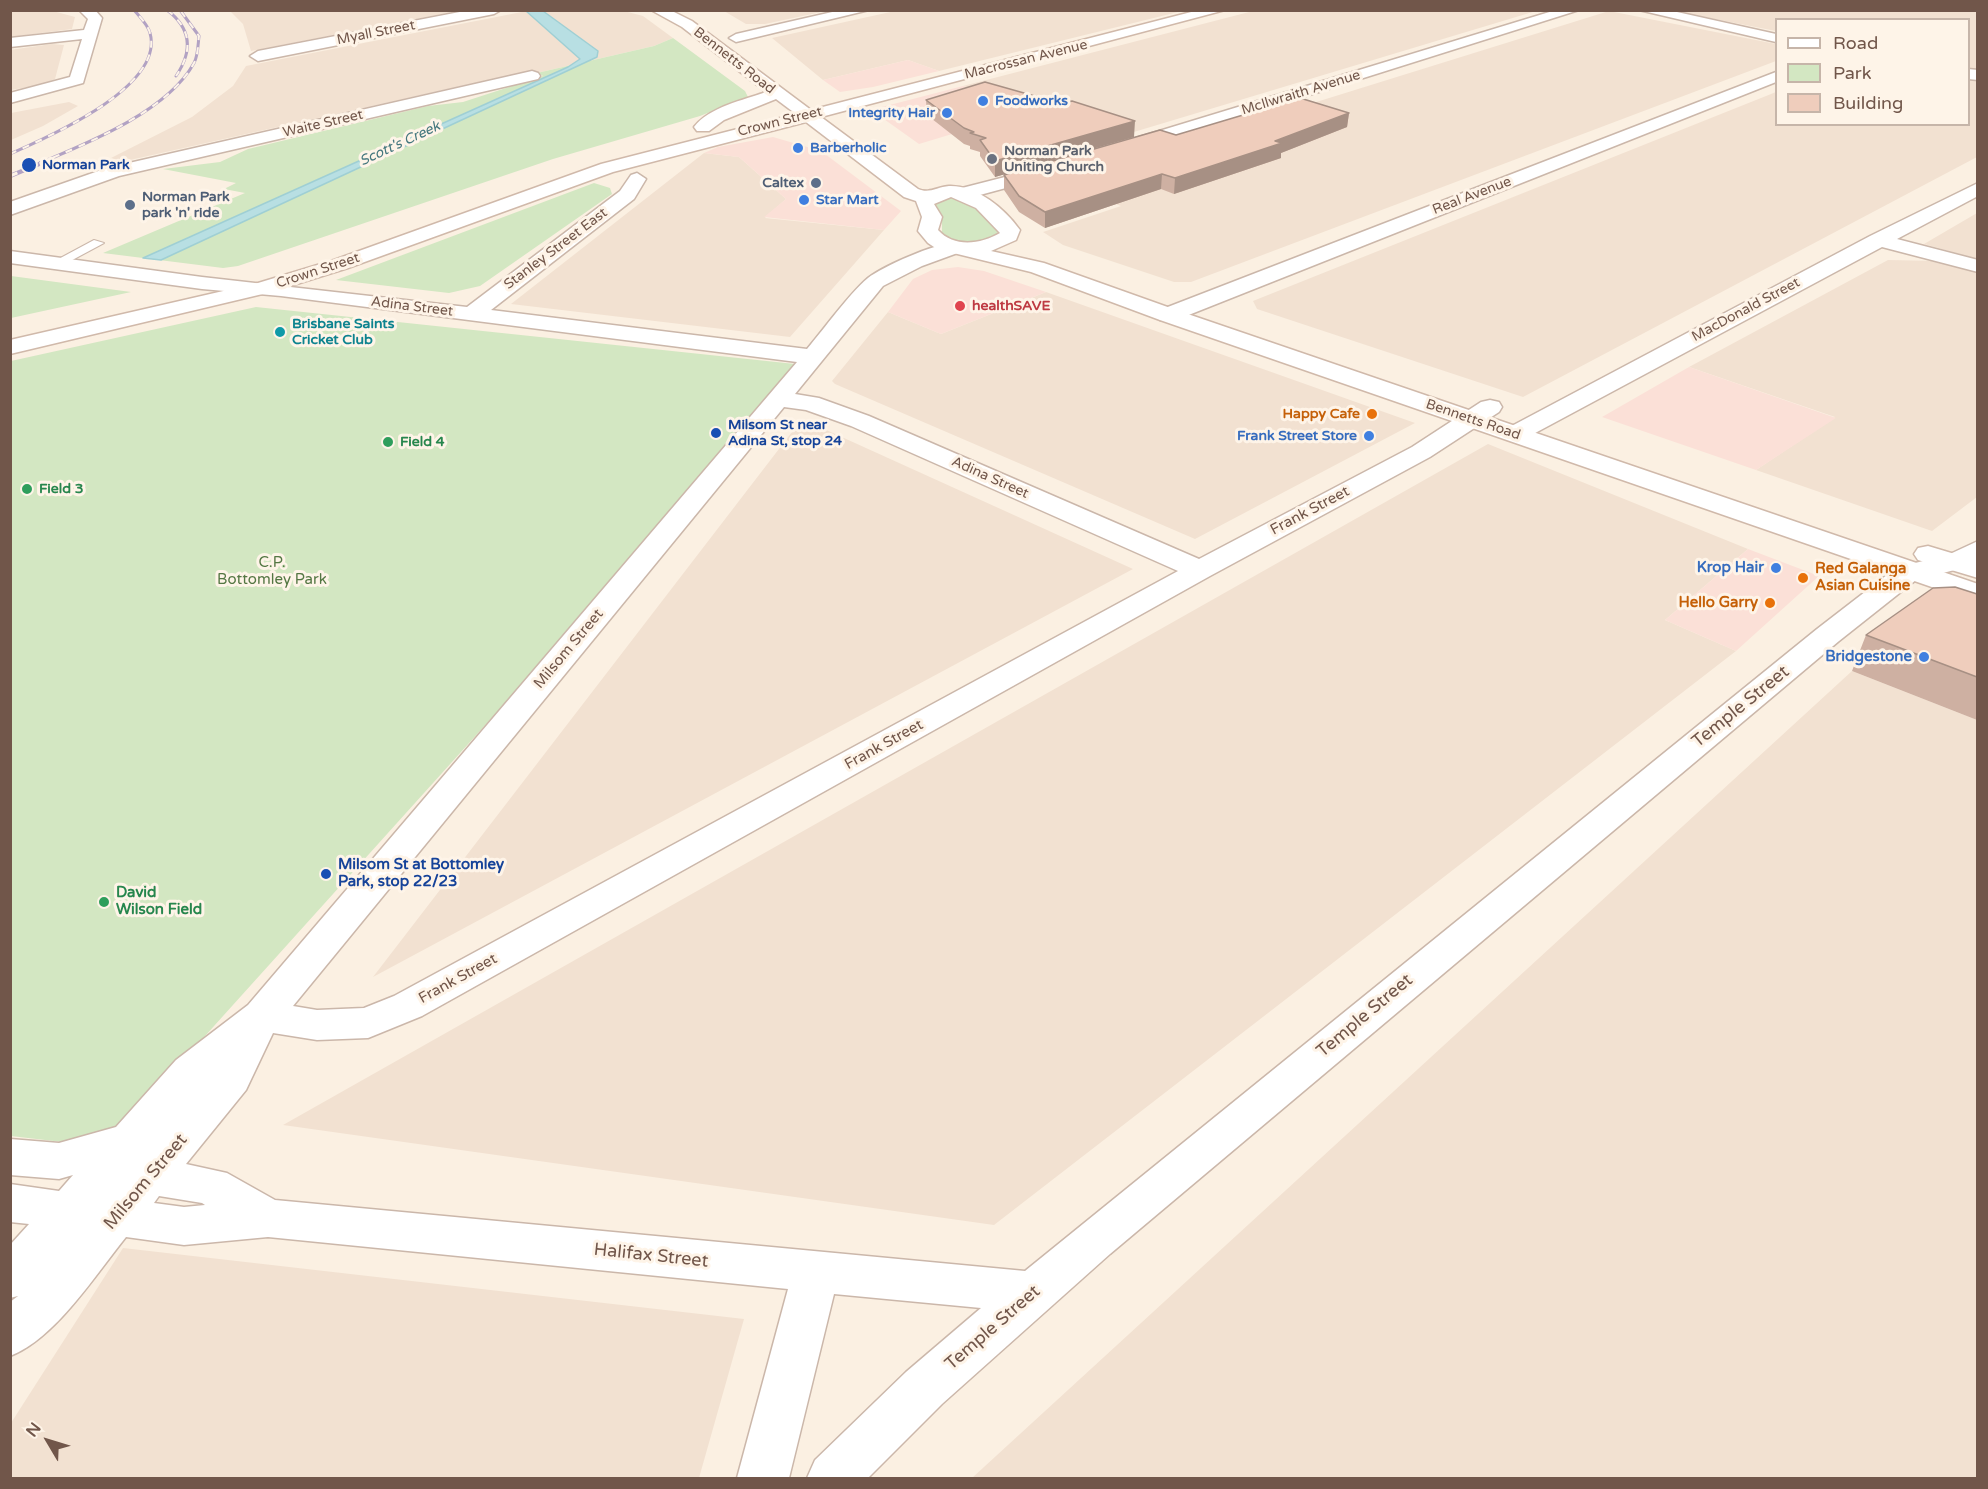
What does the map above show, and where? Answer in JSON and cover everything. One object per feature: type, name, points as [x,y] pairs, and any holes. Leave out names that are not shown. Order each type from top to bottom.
[{"type":"street","points":[[10,98],[65,86],[78,77],[95,16],[86,10]]},
{"type":"street","name":"Myall Street","points":[[258,56],[494,10]]},
{"type":"street","name":"Bennetts Road","points":[[657,10],[687,24],[911,193],[927,189]]},
{"type":"street","name":"Bennetts Road","points":[[754,51],[730,34],[862,10]]},
{"type":"street","name":"Macrossan Avenue","points":[[833,108],[1218,10]]},
{"type":"street","name":"McIlwraith Avenue","points":[[1117,150],[1572,10]]},
{"type":"street","points":[[1646,10],[1775,38]]},
{"type":"street","points":[[10,43],[92,33]]},
{"type":"street","name":"Waite Street","points":[[10,209],[106,174],[450,97],[532,76]]},
{"type":"street","name":"Real Avenue","points":[[1178,310],[1775,77]]},
{"type":"street","points":[[703,127],[718,116],[777,93]]},
{"type":"street","points":[[816,96],[853,122]]},
{"type":"street","name":"Crown Street","points":[[10,331],[218,285],[288,264],[624,147],[703,127],[805,114],[833,108]]},
{"type":"street","name":"Crown Street","points":[[10,347],[264,288],[341,264],[607,168],[688,145],[761,128],[805,114]]},
{"type":"street","points":[[761,128],[845,144]]},
{"type":"street","points":[[930,234],[928,228],[932,217],[924,204],[927,189],[966,196],[1062,166]]},
{"type":"street","name":"Stanley Street East","points":[[470,315],[627,195],[637,179]]},
{"type":"street","name":"MacDonald Street","points":[[1525,428],[1977,188]]},
{"type":"street","points":[[966,196],[1010,230],[1009,236]]},
{"type":"street","name":"Bennetts Road","points":[[930,234],[942,243],[978,254],[1037,267],[1178,310],[1525,428],[1977,594]]},
{"type":"street","name":"Milsom Street","points":[[876,282],[879,266],[904,245],[930,234]]},
{"type":"street","name":"Bennetts Road","points":[[1009,236],[1073,267],[1178,310]]},
{"type":"street","name":"Milsom Street","points":[[10,1278],[69,1211],[231,1079],[262,1016],[876,282],[915,262],[962,248],[993,244],[1009,236]]},
{"type":"street","points":[[1877,240],[1977,266]]},
{"type":"street","name":"Adina Street","points":[[10,257],[218,285],[264,288],[814,357]]},
{"type":"street","name":"Adina Street","points":[[777,399],[810,403],[860,421],[1200,570]]},
{"type":"street","name":"Frank Street","points":[[262,1016],[317,1025],[368,1023],[408,1006],[1200,570],[1436,444],[1481,413]]},
{"type":"street","name":"Bennetts Road","points":[[1525,428],[1969,560]]},
{"type":"street","points":[[1913,571],[1969,560]]},
{"type":"street","name":"Temple Street","points":[[833,1479],[924,1388],[1094,1240],[1828,635],[1901,577],[1913,571]]},
{"type":"street","name":"Halifax Street","points":[[10,1157],[128,1163],[211,1186],[268,1218]]},
{"type":"street","name":"Milsom Street","points":[[10,1334],[48,1298],[116,1217],[128,1163]]},
{"type":"street","name":"Halifax Street","points":[[10,1203],[184,1226],[268,1218],[1034,1293]]},
{"type":"street","points":[[763,1479],[816,1272]]},
{"type":"lane","points":[[58,262],[98,243]]},
{"type":"shaded area","points":[[10,11],[53,11],[75,17],[72,29],[11,37]]},
{"type":"shaded area","points":[[230,11],[457,11],[251,51],[243,24]]},
{"type":"shaded area","points":[[527,11],[624,11],[643,16],[673,38],[654,46],[537,73],[524,72],[121,162],[111,158],[192,117],[233,86],[246,66]]},
{"type":"shaded area","points":[[724,11],[826,11],[765,24],[746,24]]},
{"type":"shaded area","points":[[895,11],[1182,11],[939,71],[908,60],[823,80],[772,38]]},
{"type":"shaded area","points":[[1253,11],[1536,11],[1094,144],[1034,109],[963,86]]},
{"type":"shaded area","points":[[1609,11],[1775,44],[1775,61],[1191,282],[1174,282],[1063,245],[1043,232],[1121,206],[1059,182]]},
{"type":"shaded area","points":[[1674,11],[1977,11],[1977,71],[1970,69],[1970,18],[1775,18],[1775,31]]},
{"type":"shaded area","points":[[52,44],[64,45],[55,79],[46,84],[11,90],[10,50]]},
{"type":"shaded area","points":[[908,60],[939,71],[873,87],[840,92],[823,80]]},
{"type":"shaded area","points":[[1977,79],[1977,157],[1523,397],[1257,309],[1253,301],[1775,92],[1775,126],[1970,126],[1970,80]]},
{"type":"shaded area","points":[[963,86],[1035,109],[919,144],[874,112],[878,108]]},
{"type":"shaded area","points":[[69,102],[78,106],[43,126],[11,140],[11,113]]},
{"type":"shaded area","name":"Caltex","points":[[773,137],[821,151],[901,211],[884,230],[764,217],[786,199],[739,157],[704,153],[718,147]]},
{"type":"shaded area","points":[[704,153],[739,157],[786,199],[765,218],[884,230],[790,337],[511,304]]},
{"type":"shaded area","points":[[1977,213],[1977,259],[1924,244]]},
{"type":"shaded area","points":[[1888,260],[1937,261],[1977,272],[1977,497],[1932,531],[1756,470],[1835,417],[1689,367]]},
{"type":"shaded area","points":[[958,267],[984,271],[1046,292],[941,334],[888,312],[913,279],[932,270]]},
{"type":"shaded area","points":[[1046,292],[1415,423],[1195,539],[832,381],[888,312],[941,334]]},
{"type":"shaded area","points":[[1689,367],[1836,418],[1756,470],[1602,417]]},
{"type":"shaded area","points":[[802,419],[1133,569],[373,977]]},
{"type":"shaded area","points":[[1488,444],[1748,549],[1665,620],[1736,651],[994,1225],[283,1125]]},
{"type":"shaded area","points":[[1748,549],[1819,576],[1736,651],[1665,620]]},
{"type":"shaded area","points":[[1852,671],[1977,720],[1977,1478],[972,1478]]},
{"type":"shaded area","points":[[123,1248],[744,1319],[699,1478],[11,1478],[11,1423]]},
{"type":"green space","points":[[673,38],[745,91],[748,97],[700,116],[553,159],[238,266],[223,268],[103,253],[245,193],[224,189],[236,183],[163,169],[220,162],[248,149],[428,106],[463,102],[543,76],[537,73],[654,46]]},
{"type":"green space","points":[[594,183],[610,188],[612,194],[480,286],[449,293],[336,280]]},
{"type":"green space","points":[[955,196],[968,199],[998,229],[997,236],[984,242],[961,243],[942,234],[942,220],[935,202]]},
{"type":"green space","points":[[11,276],[131,292],[11,318]]},
{"type":"green space","name":"C.P. Bottomley Park","points":[[256,307],[795,364],[561,641],[105,1147],[11,1136],[11,361]]},
{"type":"water","name":"Scott's Creek","points":[[526,11],[543,11],[598,51],[597,57],[161,260],[143,258],[568,67],[580,59]]},
{"type":"building","points":[[985,82],[1063,104],[1072,101],[1135,121],[995,161],[980,140],[986,138],[970,133],[974,132],[964,128],[926,100]]},
{"type":"building","points":[[1300,98],[1349,113],[1275,141],[1282,143],[1175,178],[1162,174],[1045,212],[1019,196],[1004,175],[1160,130],[1176,135]]},
{"type":"building","points":[[1955,587],[1977,594],[1977,677],[1866,635],[1933,588]]},
{"type":"railway","points":[[10,154],[50,136],[100,107],[122,91],[140,72],[150,53],[150,33],[134,10]]},
{"type":"railway","points":[[167,10],[181,25],[187,41],[185,58],[176,76]]},
{"type":"railway","points":[[40,163],[125,124],[166,96],[182,80],[194,63],[199,36],[180,10]]},
{"type":"railway","points":[[10,176],[44,162]]},
{"type":"place","name":"Foodworks","points":[[983,101]]},
{"type":"place","name":"Integrity Hair","points":[[947,113]]},
{"type":"place","name":"Barberholic","points":[[798,148]]},
{"type":"place","name":"Norman Park Uniting Church","points":[[992,159]]},
{"type":"place","name":"Norman Park","points":[[29,165]]},
{"type":"place","name":"Caltex","points":[[816,183]]},
{"type":"place","name":"Star Mart","points":[[804,200]]},
{"type":"place","name":"Norman Park park 'n' ride","points":[[130,205]]},
{"type":"place","name":"healthSAVE","points":[[960,306]]},
{"type":"place","name":"Brisbane Saints Cricket Club","points":[[280,332]]},
{"type":"place","name":"Happy Cafe","points":[[1372,414]]},
{"type":"place","name":"Milsom St near Adina St, stop 24","points":[[716,433]]},
{"type":"place","name":"Frank Street Store","points":[[1369,436]]},
{"type":"place","name":"Field 4","points":[[388,442]]},
{"type":"place","name":"Field 3","points":[[27,489]]},
{"type":"place","name":"Krop Hair","points":[[1776,568]]},
{"type":"place","name":"Red Galanga Asian Cuisine","points":[[1803,578]]},
{"type":"place","name":"Hello Garry","points":[[1770,603]]},
{"type":"place","name":"Bridgestone","points":[[1924,657]]},
{"type":"place","name":"Milsom St at Bottomley Park, stop 22/23","points":[[326,874]]},
{"type":"place","name":"David Wilson Field","points":[[104,902]]}]
